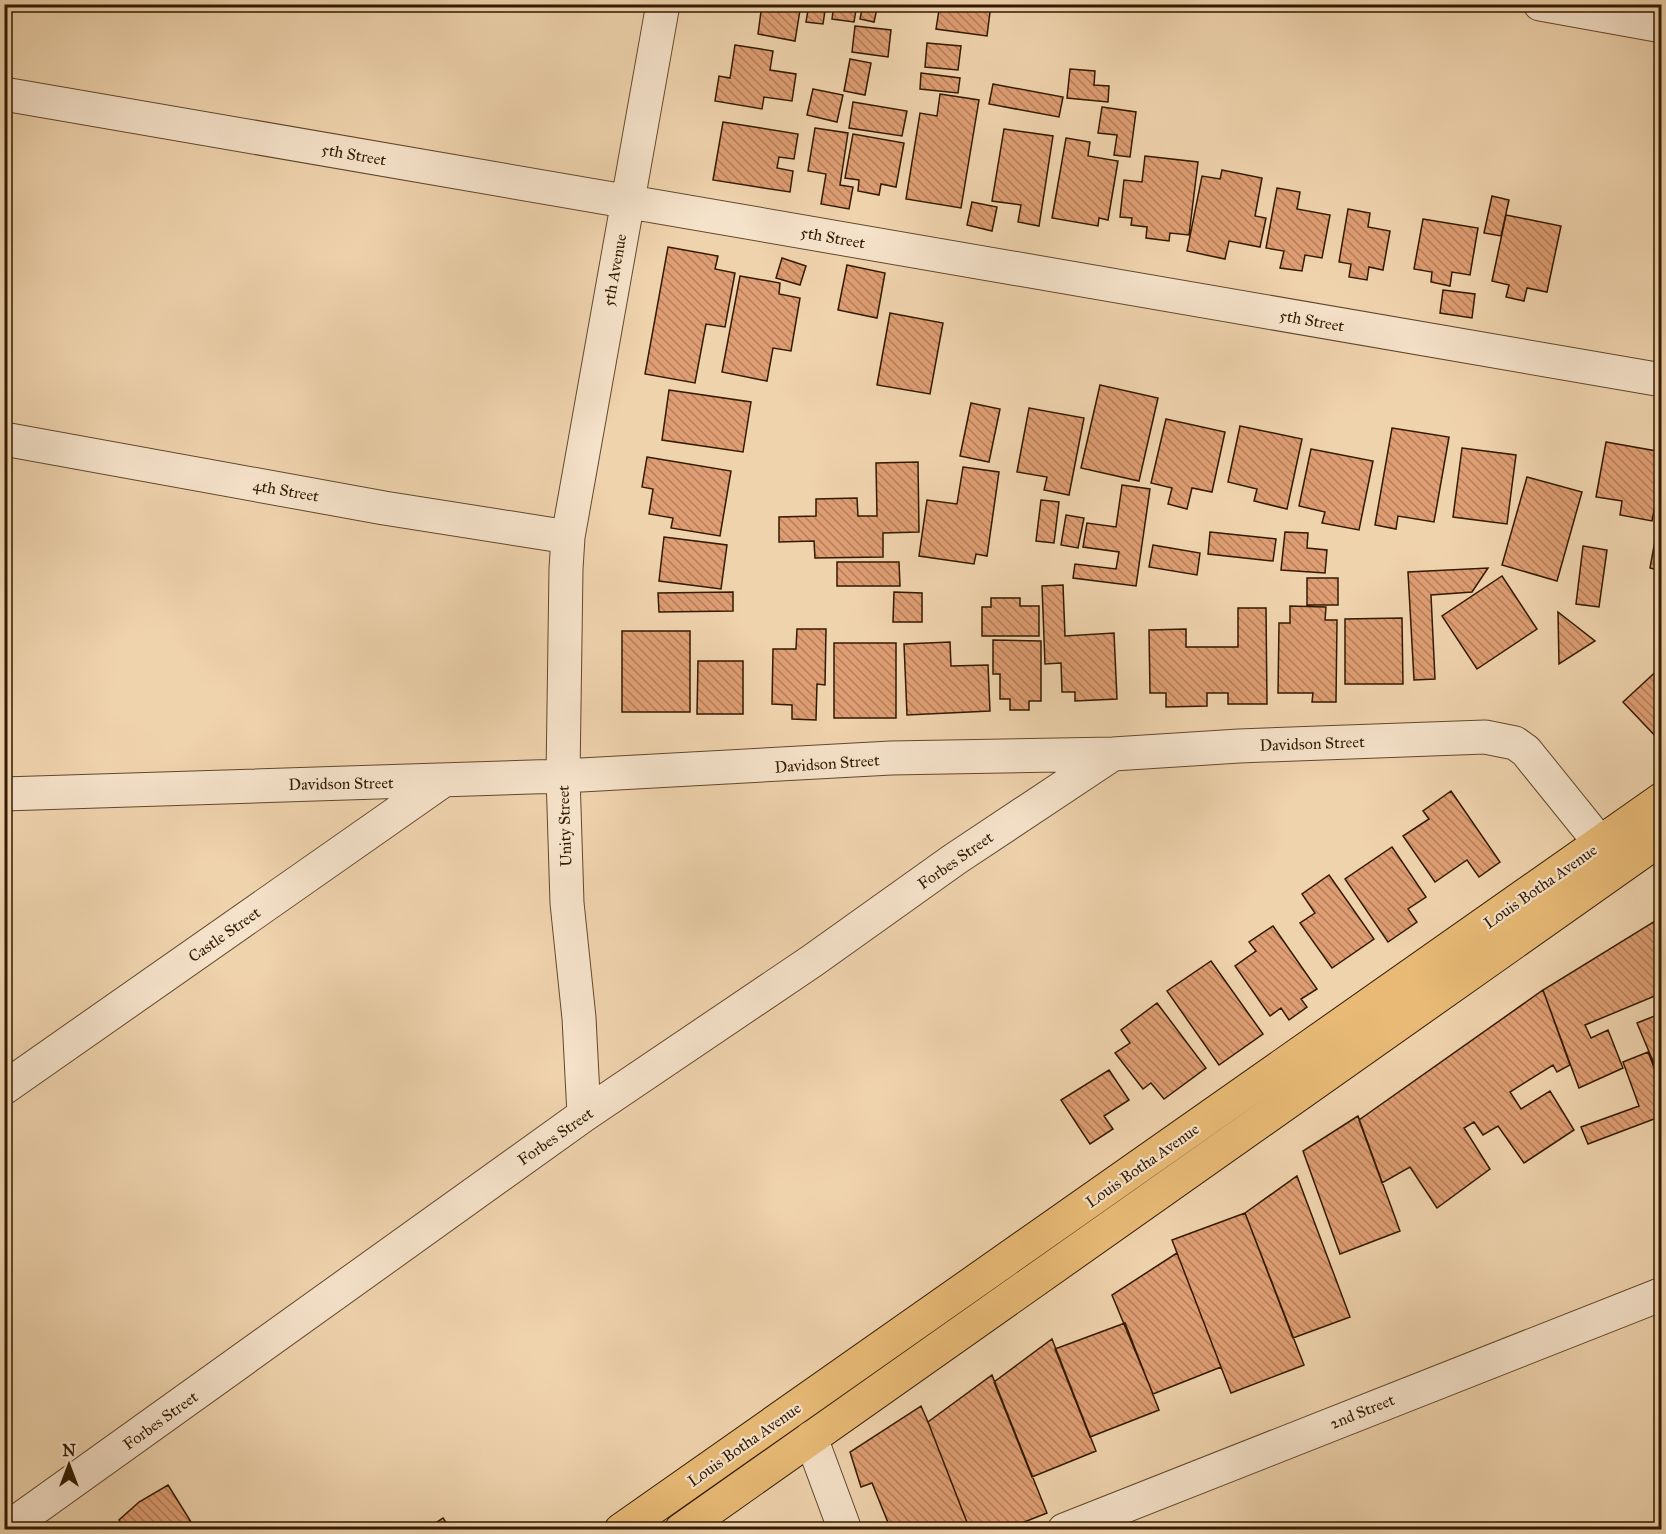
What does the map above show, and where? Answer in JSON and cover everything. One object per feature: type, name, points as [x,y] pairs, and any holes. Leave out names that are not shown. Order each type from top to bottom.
[{"type":"main road","name":"Louis Botha Avenue","points":[[621,1530],[1662,799]]},
{"type":"main road","name":"Louis Botha Avenue","points":[[681,1530],[1662,838]]},
{"type":"street","name":"5th Avenue","points":[[568,537],[663,4]]},
{"type":"street","points":[[1540,4],[1662,26]]},
{"type":"street","name":"5th Street","points":[[4,94],[1662,380]]},
{"type":"street","name":"4th Street","points":[[4,439],[384,508],[568,537]]},
{"type":"street","name":"Unity Street","points":[[568,537],[563,649],[563,776],[567,903],[579,1018],[584,1115]]},
{"type":"street","name":"Davidson Street","points":[[4,794],[563,776],[891,758],[1113,754],[1418,738],[1501,739],[1515,742],[1526,751],[1601,844]]},
{"type":"street","name":"Forbes Street","points":[[5,1530],[584,1115],[812,961],[955,859],[1113,754]]},
{"type":"street","name":"Castle Street","points":[[4,1088],[444,780]]},
{"type":"street","name":"2nd Street","points":[[1064,1530],[1662,1294]]},
{"type":"street","points":[[811,1438],[845,1530]]},
{"type":"building","points":[[762,4],[801,4],[795,41],[758,34]]},
{"type":"building","points":[[809,4],[826,4],[823,24],[806,22]]},
{"type":"building","points":[[834,4],[857,4],[854,22],[832,19]]},
{"type":"building","points":[[863,4],[878,4],[874,22],[860,19]]},
{"type":"building","points":[[940,4],[991,4],[987,36],[936,29]]},
{"type":"building","points":[[855,26],[891,30],[888,57],[852,52]]},
{"type":"building","points":[[927,43],[961,46],[958,70],[925,67]]},
{"type":"building","points":[[735,45],[773,51],[770,70],[796,74],[792,101],[764,97],[762,109],[715,101],[719,76],[730,78]]},
{"type":"building","points":[[850,59],[871,63],[865,95],[844,91]]},
{"type":"building","points":[[1070,69],[1095,71],[1094,85],[1109,86],[1108,102],[1067,98]]},
{"type":"building","points":[[921,73],[960,78],[958,93],[920,89]]},
{"type":"building","points":[[993,84],[1063,97],[1059,117],[989,104]]},
{"type":"building","points":[[813,89],[843,95],[837,122],[807,115]]},
{"type":"building","points":[[940,94],[979,100],[961,208],[906,199],[920,113],[937,116]]},
{"type":"building","points":[[853,102],[907,111],[902,136],[849,128]]},
{"type":"building","points":[[1102,107],[1136,112],[1130,157],[1114,155],[1117,135],[1098,133]]},
{"type":"building","points":[[723,122],[798,134],[794,159],[779,157],[777,168],[793,171],[790,192],[713,180]]},
{"type":"building","points":[[815,128],[848,133],[840,185],[853,187],[849,209],[821,204],[826,174],[808,171]]},
{"type":"building","points":[[1004,129],[1053,136],[1039,226],[1018,222],[1021,205],[992,201]]},
{"type":"building","points":[[853,134],[904,143],[896,187],[881,184],[879,195],[858,191],[859,180],[845,178]]},
{"type":"building","points":[[1066,138],[1090,142],[1088,156],[1118,161],[1108,220],[1099,218],[1098,226],[1052,218]]},
{"type":"building","points":[[1145,156],[1198,162],[1189,235],[1170,233],[1169,241],[1146,238],[1147,227],[1131,225],[1132,218],[1120,217],[1124,180],[1142,182]]},
{"type":"building","points":[[1222,170],[1262,178],[1255,216],[1266,218],[1260,247],[1229,241],[1225,259],[1187,251],[1202,176],[1220,179]]},
{"type":"building","points":[[1277,188],[1300,192],[1297,209],[1330,215],[1322,258],[1305,255],[1302,271],[1280,268],[1284,251],[1266,248]]},
{"type":"building","points":[[1492,196],[1509,200],[1501,236],[1484,233]]},
{"type":"building","points":[[972,202],[997,207],[992,231],[967,225]]},
{"type":"building","points":[[1348,209],[1370,213],[1368,227],[1390,231],[1383,270],[1369,267],[1367,280],[1349,277],[1351,264],[1339,262]]},
{"type":"building","points":[[1506,215],[1561,226],[1547,292],[1527,288],[1524,301],[1506,297],[1509,285],[1492,281]]},
{"type":"building","points":[[1423,219],[1478,228],[1470,275],[1452,272],[1450,286],[1431,282],[1432,272],[1414,269]]},
{"type":"building","points":[[668,247],[718,256],[715,269],[735,273],[725,327],[706,324],[695,383],[645,374]]},
{"type":"building","points":[[782,258],[806,266],[800,285],[776,278]]},
{"type":"building","points":[[847,265],[885,273],[877,318],[838,310]]},
{"type":"building","points":[[740,276],[780,283],[779,294],[800,298],[791,351],[773,348],[767,381],[722,372]]},
{"type":"building","points":[[1443,290],[1475,294],[1472,318],[1440,313]]},
{"type":"building","points":[[890,313],[943,323],[930,394],[877,385]]},
{"type":"building","points":[[1100,385],[1158,398],[1139,481],[1081,468]]},
{"type":"building","points":[[669,390],[751,402],[743,452],[662,440]]},
{"type":"building","points":[[971,403],[1000,409],[989,462],[960,456]]},
{"type":"building","points":[[1029,408],[1084,418],[1069,495],[1044,490],[1047,477],[1017,472]]},
{"type":"building","points":[[1166,419],[1225,432],[1212,492],[1192,488],[1187,509],[1168,504],[1172,488],[1151,483]]},
{"type":"building","points":[[1240,426],[1302,439],[1287,509],[1254,501],[1257,489],[1228,482]]},
{"type":"building","points":[[1392,428],[1449,437],[1434,522],[1398,516],[1396,529],[1375,525]]},
{"type":"building","points":[[1606,442],[1662,452],[1662,469],[1652,521],[1620,515],[1622,501],[1596,497]]},
{"type":"building","points":[[1462,448],[1516,455],[1507,524],[1453,517]]},
{"type":"building","points":[[1311,449],[1373,461],[1359,530],[1322,523],[1325,512],[1299,506]]},
{"type":"building","points":[[647,457],[731,471],[720,536],[671,528],[673,518],[649,514],[653,489],[642,487]]},
{"type":"building","points":[[918,462],[919,532],[883,533],[883,557],[815,558],[814,541],[779,542],[779,517],[816,516],[816,499],[857,498],[858,516],[877,516],[876,463]]},
{"type":"building","points":[[963,467],[999,472],[987,556],[976,554],[974,564],[919,556],[927,500],[957,504]]},
{"type":"building","points":[[1527,477],[1582,492],[1557,581],[1502,565]]},
{"type":"building","points":[[1122,485],[1150,489],[1136,586],[1073,578],[1075,564],[1116,569],[1119,552],[1083,547],[1087,523],[1116,527]]},
{"type":"building","points":[[1041,500],[1059,502],[1054,543],[1036,541]]},
{"type":"building","points":[[1662,502],[1662,571],[1650,568]]},
{"type":"building","points":[[1066,515],[1084,518],[1078,548],[1061,545]]},
{"type":"building","points":[[1210,532],[1276,539],[1273,561],[1208,554]]},
{"type":"building","points":[[1285,532],[1308,533],[1307,548],[1327,550],[1325,573],[1281,570]]},
{"type":"building","points":[[664,537],[727,545],[721,589],[659,581]]},
{"type":"building","points":[[1153,545],[1200,553],[1197,575],[1149,567]]},
{"type":"building","points":[[1583,546],[1607,550],[1599,607],[1576,604]]},
{"type":"building","points":[[837,562],[899,562],[900,586],[837,586]]},
{"type":"building","points":[[1488,568],[1472,592],[1431,595],[1435,679],[1414,680],[1408,572]]},
{"type":"building","points":[[1502,576],[1537,629],[1477,669],[1442,616]]},
{"type":"building","points":[[1307,578],[1338,578],[1338,605],[1307,605]]},
{"type":"building","points":[[1063,585],[1065,636],[1114,633],[1117,699],[1075,701],[1075,692],[1062,692],[1061,663],[1045,664],[1042,586]]},
{"type":"building","points":[[733,592],[733,611],[659,612],[658,593]]},
{"type":"building","points":[[894,592],[922,593],[922,622],[893,622]]},
{"type":"building","points":[[991,598],[1020,598],[1020,606],[1039,606],[1039,636],[982,636],[982,607],[991,607]]},
{"type":"building","points":[[1290,606],[1326,607],[1325,620],[1337,620],[1336,702],[1312,702],[1313,693],[1278,693],[1279,623],[1290,623]]},
{"type":"building","points":[[1238,608],[1266,608],[1267,704],[1228,704],[1228,693],[1207,693],[1207,706],[1166,707],[1166,693],[1150,693],[1149,630],[1186,629],[1186,647],[1238,647]]},
{"type":"building","points":[[1558,612],[1595,641],[1559,664]]},
{"type":"building","points":[[1402,618],[1403,684],[1345,684],[1345,619]]},
{"type":"building","points":[[797,629],[826,629],[825,685],[817,684],[816,720],[792,719],[792,705],[772,704],[773,649],[796,649]]},
{"type":"building","points":[[622,631],[690,631],[690,712],[622,712]]},
{"type":"building","points":[[993,640],[1041,641],[1041,701],[1029,701],[1029,710],[1010,710],[1010,699],[1000,699],[1000,674],[993,674]]},
{"type":"building","points":[[950,642],[951,666],[988,665],[990,711],[907,715],[904,644]]},
{"type":"building","points":[[834,643],[896,643],[896,718],[834,718]]},
{"type":"building","points":[[698,661],[743,661],[743,714],[697,714]]},
{"type":"building","points":[[1662,666],[1662,743],[1623,702]]},
{"type":"building","points":[[1451,791],[1500,862],[1479,877],[1467,860],[1435,882],[1403,836],[1429,819],[1423,811]]},
{"type":"building","points":[[1392,847],[1426,897],[1408,909],[1417,922],[1388,942],[1345,879]]},
{"type":"building","points":[[1329,875],[1374,939],[1332,968],[1300,923],[1315,913],[1302,894]]},
{"type":"building","points":[[1662,917],[1662,939],[1655,921]]},
{"type":"building","points":[[1655,921],[1662,939],[1662,993],[1585,1025],[1591,1038],[1608,1030],[1623,1068],[1579,1088],[1543,990]]},
{"type":"building","points":[[1273,926],[1317,989],[1301,999],[1307,1007],[1289,1020],[1281,1008],[1270,1016],[1235,966],[1256,951],[1249,942]]},
{"type":"building","points":[[1211,961],[1263,1034],[1219,1065],[1167,991]]},
{"type":"building","points":[[1543,990],[1570,1065],[1557,1072],[1553,1065],[1510,1092],[1521,1109],[1550,1091],[1574,1130],[1524,1163],[1498,1126],[1483,1135],[1474,1122],[1464,1128],[1490,1169],[1437,1208],[1410,1167],[1382,1183],[1359,1120]]},
{"type":"building","points":[[1157,1003],[1206,1068],[1164,1099],[1151,1083],[1143,1089],[1115,1053],[1130,1043],[1121,1030]]},
{"type":"building","points":[[1662,1013],[1662,1063],[1655,1066],[1637,1023]]},
{"type":"building","points":[[1648,1052],[1662,1088],[1662,1116],[1588,1144],[1581,1127],[1639,1106],[1623,1062]]},
{"type":"building","points":[[1109,1070],[1129,1100],[1104,1116],[1113,1129],[1090,1144],[1061,1100]]},
{"type":"building","points":[[1358,1116],[1400,1231],[1340,1254],[1303,1151]]},
{"type":"building","points":[[1297,1176],[1350,1317],[1293,1338],[1245,1213]]},
{"type":"building","points":[[1245,1213],[1304,1365],[1231,1393],[1172,1240]]},
{"type":"building","points":[[1177,1253],[1221,1367],[1153,1394],[1112,1295]]},
{"type":"building","points":[[1125,1323],[1159,1410],[1090,1437],[1055,1349]]},
{"type":"building","points":[[1052,1339],[1096,1451],[1032,1477],[994,1382]]},
{"type":"building","points":[[992,1375],[1047,1513],[1004,1530],[970,1530],[928,1422]]},
{"type":"building","points":[[921,1406],[970,1530],[891,1530],[872,1483],[861,1487],[850,1452]]},
{"type":"building","points":[[168,1485],[196,1530],[125,1530],[119,1520],[139,1502]]},
{"type":"building","points":[[443,1518],[451,1530],[425,1530]]}]
